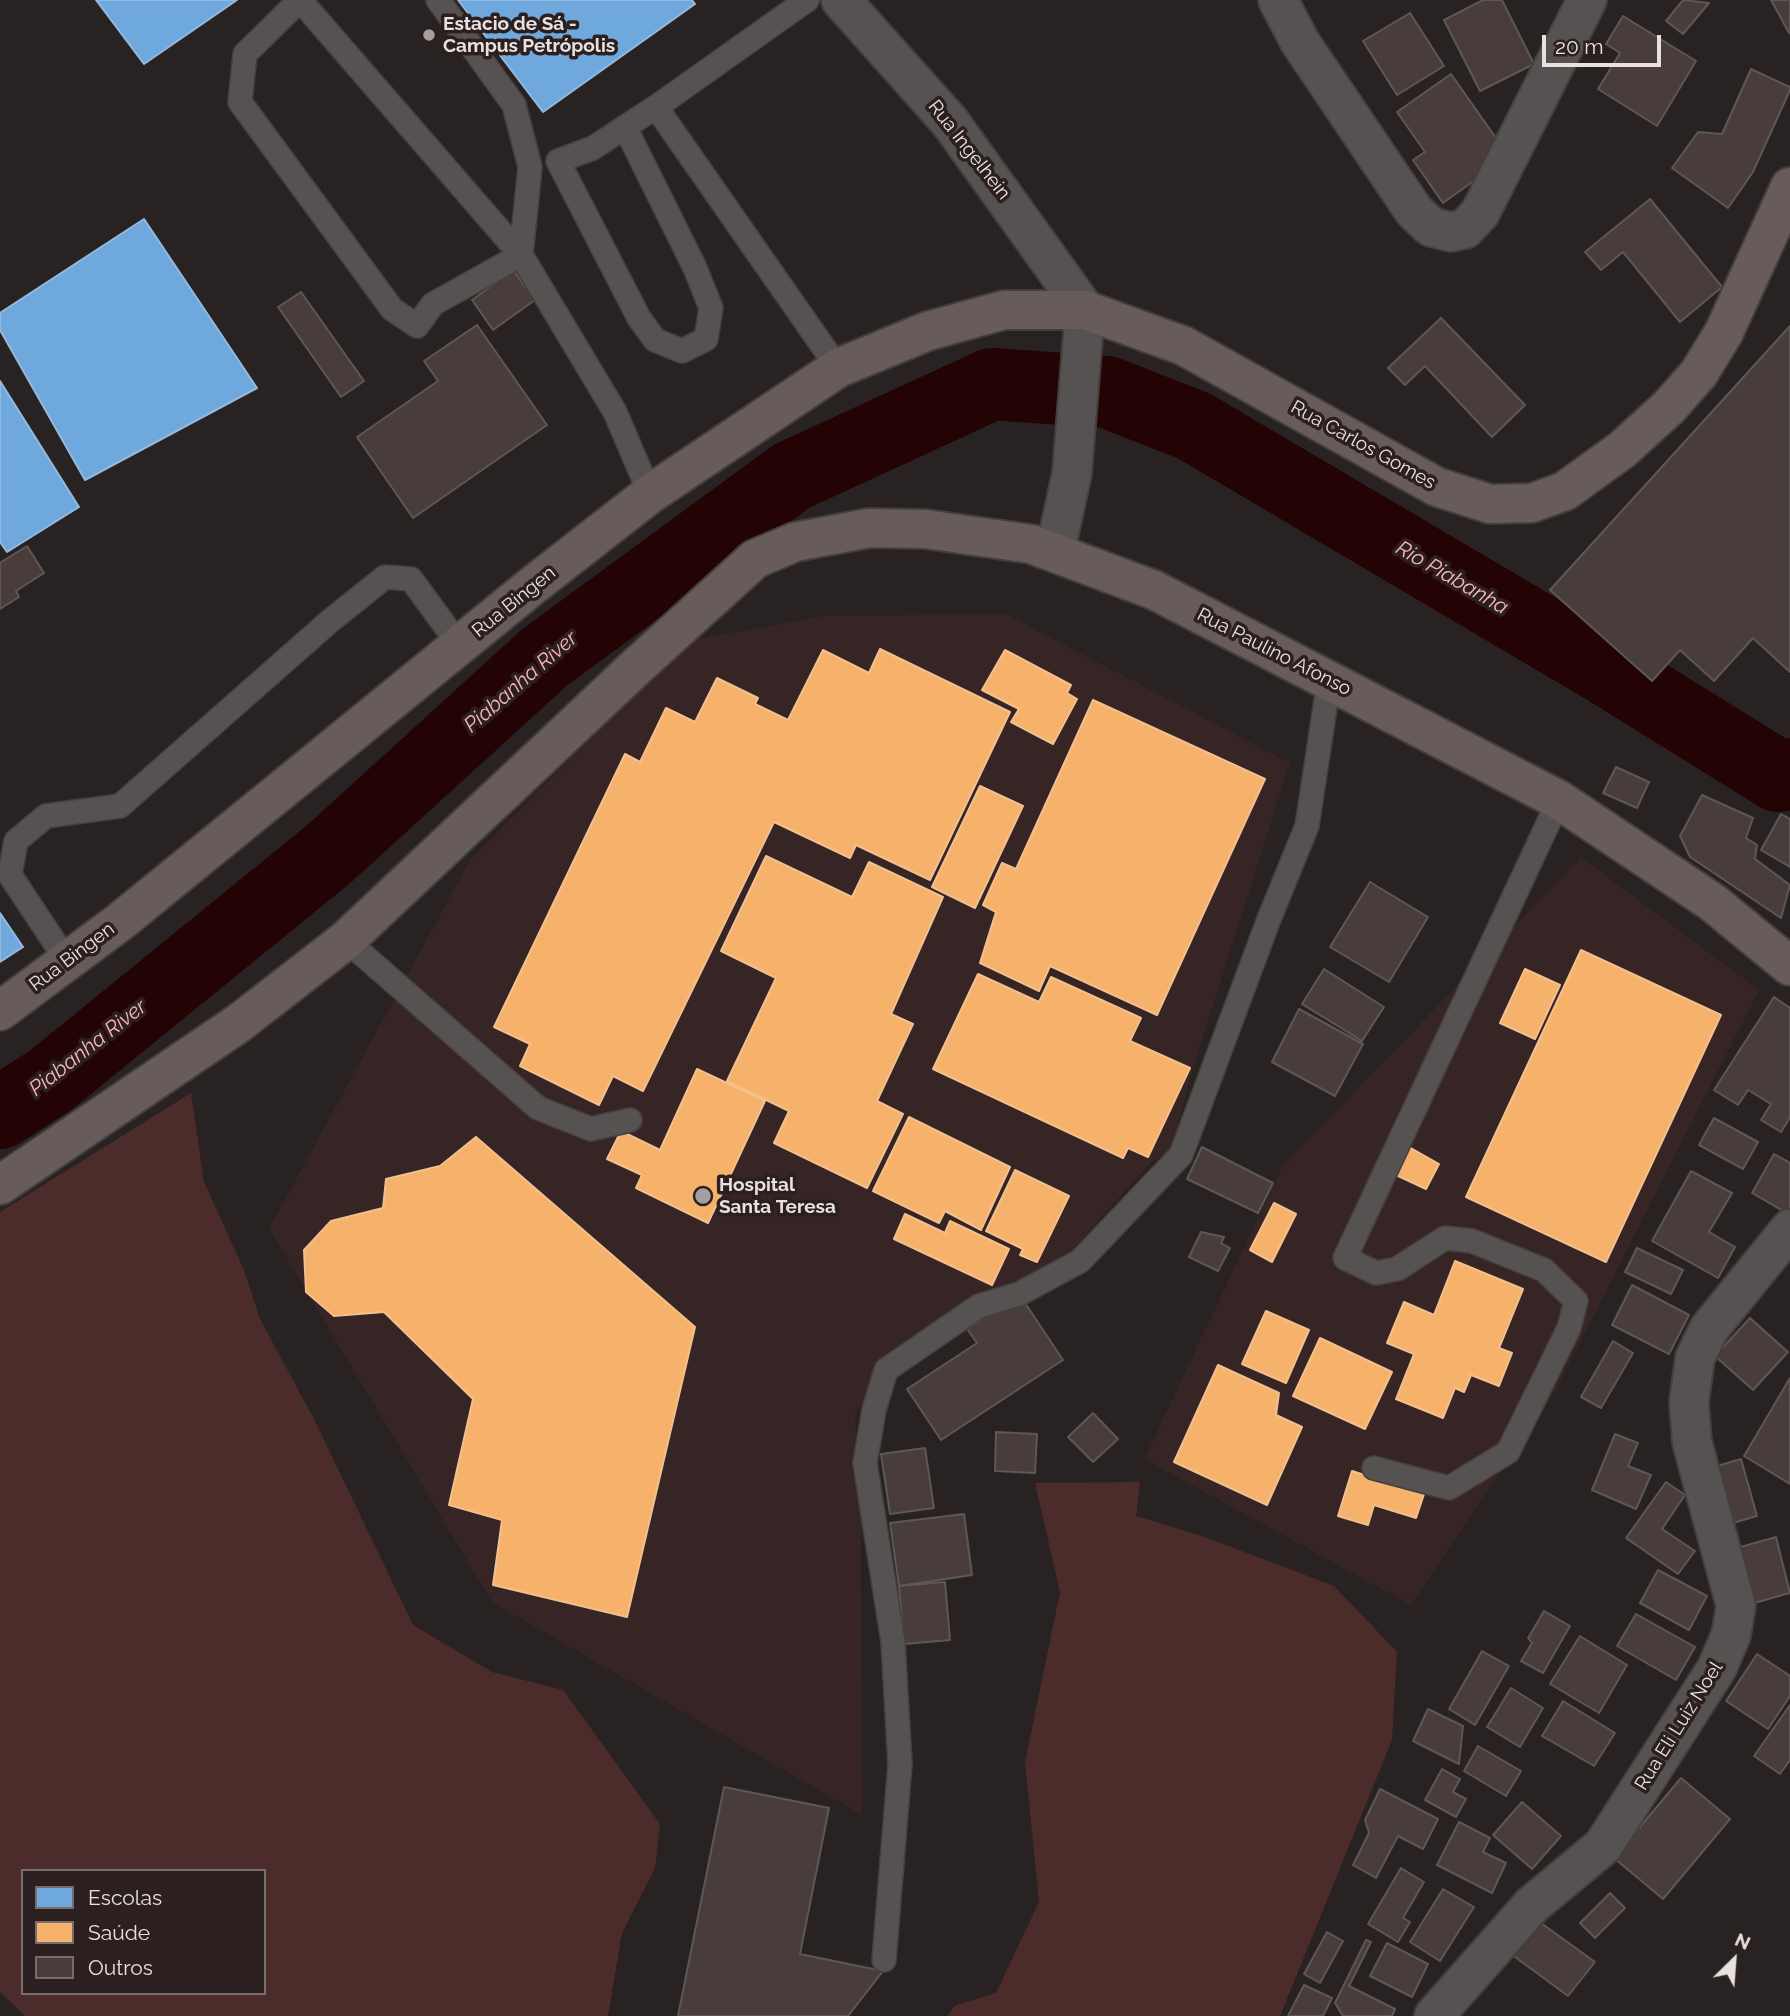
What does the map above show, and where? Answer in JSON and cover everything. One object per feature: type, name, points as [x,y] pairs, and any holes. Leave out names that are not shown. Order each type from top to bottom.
[{"type":"main road","name":"Rua Carlos Gomes","points":[[1085,310],[1184,346],[1437,488],[1490,503],[1532,503],[1565,491],[1623,449],[1670,406],[1699,373],[1724,332],[1790,187]]},
{"type":"main road","name":"Rua Bingen","points":[[0,1011],[132,912],[650,494],[838,368],[928,331],[1004,310],[1085,310]]},
{"type":"main road","points":[[0,1185],[106,1116],[239,1023],[346,940],[634,668],[755,559],[795,542],[869,528],[925,529],[991,536],[1055,552]]},
{"type":"main road","name":"Rua Paulino Afonso","points":[[1055,552],[1154,590],[1559,800],[1712,902],[1790,966]]},
{"type":"street","name":"Rua Ingelhein","points":[[841,0],[950,122],[1085,310]]},
{"type":"street","points":[[1278,0],[1300,41],[1414,211],[1430,227],[1451,232],[1465,229],[1480,213],[1587,0]]},
{"type":"street","points":[[1055,552],[1072,473],[1085,310]]},
{"type":"street","name":"Rua Eli Luiz Noel","points":[[1434,2016],[1532,1905],[1603,1846],[1717,1668],[1731,1635],[1736,1606],[1692,1442],[1689,1402],[1695,1358],[1709,1329],[1790,1229]]},
{"type":"lane","points":[[521,255],[433,304],[417,327],[392,309],[240,102],[245,54],[300,0],[521,255],[615,412],[650,494]]},
{"type":"lane","points":[[438,0],[514,106],[530,167],[521,255]]},
{"type":"lane","points":[[530,167],[558,161],[593,148],[656,107],[807,0]]},
{"type":"lane","points":[[656,107],[838,368]]},
{"type":"lane","points":[[558,161],[639,317],[655,340],[682,351],[706,340],[711,309],[695,268],[625,127]]},
{"type":"lane","points":[[67,961],[10,875],[16,841],[46,816],[120,806],[330,621],[385,577],[411,579],[460,646]]},
{"type":"lane","points":[[884,1960],[900,1764],[893,1642],[865,1463],[874,1410],[886,1370],[979,1307],[1019,1294],[1080,1261],[1181,1155],[1245,980],[1307,826],[1329,681]]},
{"type":"lane","points":[[1374,1468],[1449,1488],[1508,1452],[1554,1364],[1569,1328],[1576,1301],[1544,1270],[1472,1241],[1445,1238],[1397,1269],[1376,1273],[1346,1258],[1559,800]]},
{"type":"lane","points":[[346,940],[538,1108],[591,1129],[631,1120]]},
{"type":"shaded area","name":"Hospital Santa Teresa","points":[[1006,614],[1290,763],[1192,1071],[1172,1149],[1150,1163],[1056,1268],[905,1352],[855,1413],[861,1523],[862,1815],[492,1602],[269,1229],[470,860],[687,641],[825,616]]},
{"type":"shaded area","points":[[1581,857],[1759,990],[1555,1392],[1411,1605],[1144,1459],[1282,1167]]},
{"type":"shaded area","points":[[191,1093],[204,1182],[244,1270],[260,1319],[314,1419],[413,1625],[492,1672],[563,1690],[660,1824],[655,1868],[622,1933],[608,2016],[25,2016],[0,1992],[0,1212]]},
{"type":"shaded area","points":[[1140,1482],[1136,1516],[1202,1536],[1334,1586],[1397,1652],[1392,1740],[1280,2016],[948,2016],[954,2006],[996,1993],[1039,1902],[1025,1762],[1060,1592],[1035,1483]]},
{"type":"building: Escolas","points":[[96,0],[237,0],[144,64]]},
{"type":"building: Escolas","points":[[458,0],[692,0],[695,4],[543,112]]},
{"type":"building: Escolas","points":[[144,219],[257,388],[85,480],[0,330],[0,313]]},
{"type":"building: Escolas","points":[[0,381],[79,507],[7,552],[0,542]]},
{"type":"building: Escolas","points":[[0,913],[23,947],[0,962]]},
{"type":"building: Saúde","points":[[880,649],[1010,712],[930,880],[856,845],[850,858],[774,822],[643,1091],[613,1076],[599,1105],[520,1066],[530,1044],[494,1027],[625,754],[640,762],[666,708],[695,722],[717,678],[758,698],[755,704],[788,720],[823,650],[869,673]]},
{"type":"building: Saúde","points":[[1005,650],[1071,685],[1067,693],[1077,699],[1053,744],[1011,722],[1019,709],[982,690]]},
{"type":"building: Saúde","points":[[1093,700],[1265,779],[1157,1015],[1050,966],[1039,991],[980,963],[996,912],[983,905],[1002,863],[1016,869]]},
{"type":"building: Saúde","points":[[980,786],[1023,806],[975,908],[932,887]]},
{"type":"building: Saúde","points":[[766,856],[852,897],[869,862],[943,897],[891,1014],[913,1024],[877,1101],[903,1114],[867,1188],[774,1143],[789,1111],[727,1081],[776,978],[721,951]]},
{"type":"building: Saúde","points":[[1581,950],[1721,1015],[1606,1262],[1466,1197]]},
{"type":"building: Saúde","points":[[1525,969],[1560,985],[1535,1039],[1500,1023]]},
{"type":"building: Saúde","points":[[978,974],[1039,1002],[1051,977],[1141,1018],[1130,1041],[1190,1068],[1148,1157],[1128,1148],[1123,1158],[933,1069]]},
{"type":"building: Saúde","points":[[697,1069],[765,1101],[708,1223],[636,1188],[642,1175],[607,1159],[621,1131],[660,1150]]},
{"type":"building: Saúde","points":[[909,1117],[1010,1167],[981,1230],[945,1211],[939,1223],[873,1191]]},
{"type":"building: Saúde","points":[[476,1137],[695,1327],[627,1617],[493,1585],[502,1520],[449,1505],[473,1399],[384,1312],[334,1316],[306,1292],[304,1250],[331,1221],[383,1208],[386,1179],[440,1166]]},
{"type":"building: Saúde","points":[[1409,1147],[1439,1164],[1426,1189],[1394,1174]]},
{"type":"building: Saúde","points":[[1015,1170],[1069,1196],[1037,1262],[1020,1255],[1023,1249],[986,1231]]},
{"type":"building: Saúde","points":[[1274,1203],[1296,1214],[1272,1262],[1250,1250]]},
{"type":"building: Saúde","points":[[905,1214],[945,1233],[950,1221],[1009,1249],[992,1285],[894,1239]]},
{"type":"building: Saúde","points":[[1455,1261],[1523,1289],[1499,1348],[1512,1353],[1499,1386],[1471,1375],[1464,1392],[1455,1388],[1443,1418],[1396,1399],[1414,1354],[1387,1343],[1404,1302],[1434,1315]]},
{"type":"building: Saúde","points":[[1266,1311],[1309,1330],[1286,1383],[1242,1364]]},
{"type":"building: Saúde","points":[[1320,1338],[1392,1372],[1365,1429],[1293,1396]]},
{"type":"building: Saúde","points":[[1218,1365],[1279,1393],[1276,1415],[1302,1427],[1267,1505],[1174,1462]]},
{"type":"building: Saúde","points":[[1352,1471],[1424,1494],[1416,1518],[1374,1505],[1368,1525],[1338,1516]]},
{"type":"building: Outros","points":[[1483,0],[1502,0],[1534,64],[1480,91],[1444,20]]},
{"type":"building: Outros","points":[[1683,0],[1709,3],[1683,34],[1666,21]]},
{"type":"building: Outros","points":[[1771,0],[1790,0],[1790,33],[1789,33]]},
{"type":"building: Outros","points":[[1410,13],[1444,66],[1397,95],[1363,41]]},
{"type":"building: Outros","points":[[1623,16],[1696,61],[1657,126],[1598,89],[1620,53],[1606,44]]},
{"type":"building: Outros","points":[[1751,69],[1790,87],[1790,90],[1753,172],[1728,208],[1672,168],[1698,132],[1722,134]]},
{"type":"building: Outros","points":[[1451,74],[1496,138],[1475,180],[1443,203],[1413,160],[1425,152],[1397,112]]},
{"type":"building: Outros","points":[[1650,199],[1722,287],[1680,322],[1623,252],[1601,270],[1585,252]]},
{"type":"building: Outros","points":[[513,270],[535,300],[493,330],[472,300]]},
{"type":"building: Outros","points":[[301,292],[364,381],[341,397],[278,307]]},
{"type":"building: Outros","points":[[1441,318],[1525,405],[1492,437],[1425,366],[1405,385],[1388,368]]},
{"type":"building: Outros","points":[[477,325],[547,425],[413,518],[357,437],[438,381],[424,361]]},
{"type":"building: Outros","points":[[1790,326],[1790,672],[1753,638],[1714,681],[1680,650],[1652,681],[1550,590]]},
{"type":"building: Outros","points":[[27,546],[44,573],[16,591],[19,597],[0,609],[0,563]]},
{"type":"building: Outros","points":[[1616,767],[1649,782],[1637,808],[1603,793]]},
{"type":"building: Outros","points":[[1702,795],[1753,818],[1746,838],[1757,845],[1755,859],[1790,885],[1781,918],[1690,857],[1680,836]]},
{"type":"building: Outros","points":[[1781,814],[1790,819],[1790,867],[1761,850]]},
{"type":"building: Outros","points":[[1370,882],[1428,917],[1389,982],[1330,947]]},
{"type":"building: Outros","points":[[1324,969],[1384,1007],[1362,1041],[1302,1004]]},
{"type":"building: Outros","points":[[1774,997],[1790,1008],[1790,1118],[1781,1132],[1761,1120],[1771,1104],[1748,1090],[1738,1105],[1714,1090]]},
{"type":"building: Outros","points":[[1299,1009],[1363,1044],[1335,1096],[1272,1062]]},
{"type":"building: Outros","points":[[1714,1118],[1758,1142],[1743,1169],[1699,1145]]},
{"type":"building: Outros","points":[[1202,1147],[1273,1183],[1258,1213],[1187,1179]]},
{"type":"building: Outros","points":[[1774,1154],[1790,1163],[1790,1215],[1752,1193]]},
{"type":"building: Outros","points":[[1691,1171],[1732,1193],[1709,1232],[1735,1247],[1718,1278],[1652,1241]]},
{"type":"building: Outros","points":[[1201,1232],[1224,1237],[1221,1243],[1230,1248],[1218,1271],[1189,1257]]},
{"type":"building: Outros","points":[[1637,1248],[1683,1270],[1671,1294],[1625,1272]]},
{"type":"building: Outros","points":[[1632,1285],[1689,1315],[1669,1354],[1612,1325]]},
{"type":"building: Outros","points":[[1019,1294],[1063,1360],[941,1440],[907,1389],[977,1343],[967,1329]]},
{"type":"building: Outros","points":[[1750,1318],[1788,1352],[1753,1390],[1715,1356]]},
{"type":"building: Outros","points":[[1613,1341],[1633,1353],[1601,1408],[1581,1397]]},
{"type":"building: Outros","points":[[1790,1378],[1790,1484],[1744,1456]]},
{"type":"building: Outros","points":[[1093,1413],[1118,1439],[1093,1462],[1068,1437]]},
{"type":"building: Outros","points":[[996,1432],[1037,1434],[1035,1473],[995,1471]]},
{"type":"building: Outros","points":[[1615,1434],[1638,1443],[1628,1466],[1651,1475],[1636,1509],[1592,1490]]},
{"type":"building: Outros","points":[[925,1448],[934,1508],[890,1514],[881,1454]]},
{"type":"building: Outros","points":[[1741,1459],[1757,1516],[1726,1525],[1710,1468]]},
{"type":"building: Outros","points":[[1666,1482],[1685,1495],[1662,1529],[1695,1551],[1678,1574],[1626,1538]]},
{"type":"building: Outros","points":[[964,1514],[972,1575],[899,1586],[890,1523]]},
{"type":"building: Outros","points":[[1776,1537],[1790,1593],[1754,1603],[1737,1548]]},
{"type":"building: Outros","points":[[1658,1570],[1707,1596],[1689,1630],[1640,1603]]},
{"type":"building: Outros","points":[[945,1582],[950,1640],[904,1644],[899,1586]]},
{"type":"building: Outros","points":[[1544,1611],[1570,1626],[1543,1673],[1521,1661],[1532,1643],[1528,1638]]},
{"type":"building: Outros","points":[[1636,1614],[1695,1647],[1676,1680],[1617,1646]]},
{"type":"building: Outros","points":[[1580,1636],[1627,1665],[1599,1713],[1550,1684]]},
{"type":"building: Outros","points":[[1482,1651],[1509,1666],[1475,1725],[1449,1709]]},
{"type":"building: Outros","points":[[1757,1654],[1790,1676],[1790,1696],[1768,1729],[1726,1701]]},
{"type":"building: Outros","points":[[1511,1688],[1543,1708],[1520,1747],[1487,1727]]},
{"type":"building: Outros","points":[[1563,1701],[1615,1733],[1594,1766],[1542,1736]]},
{"type":"building: Outros","points":[[1790,1705],[1790,1760],[1780,1774],[1754,1756]]},
{"type":"building: Outros","points":[[1428,1709],[1463,1726],[1459,1764],[1413,1741]]},
{"type":"building: Outros","points":[[1478,1746],[1521,1771],[1506,1796],[1464,1771]]},
{"type":"building: Outros","points":[[1442,1769],[1460,1779],[1453,1792],[1466,1799],[1456,1817],[1425,1800]]},
{"type":"building: Outros","points":[[1681,1778],[1730,1819],[1663,1899],[1614,1858]]},
{"type":"building: Outros","points":[[724,1787],[829,1808],[800,1954],[883,1971],[848,2016],[678,2016]]},
{"type":"building: Outros","points":[[1380,1789],[1438,1819],[1423,1849],[1398,1836],[1376,1878],[1353,1865],[1369,1833],[1365,1820]]},
{"type":"building: Outros","points":[[1522,1802],[1561,1836],[1532,1869],[1493,1835]]},
{"type":"building: Outros","points":[[1459,1822],[1490,1838],[1483,1852],[1506,1863],[1492,1893],[1437,1865]]},
{"type":"building: Outros","points":[[1401,1868],[1424,1882],[1403,1918],[1410,1922],[1398,1942],[1368,1924]]},
{"type":"building: Outros","points":[[1443,1889],[1474,1907],[1440,1961],[1410,1942]]},
{"type":"building: Outros","points":[[1610,1893],[1625,1908],[1595,1938],[1580,1923]]},
{"type":"building: Outros","points":[[1537,1920],[1595,1962],[1568,1996],[1511,1954]]},
{"type":"building: Outros","points":[[1327,1932],[1343,1941],[1320,1983],[1304,1974]]},
{"type":"building: Outros","points":[[1366,1940],[1371,1942],[1349,1986],[1395,2009],[1392,2016],[1343,2016],[1335,2003]]},
{"type":"building: Outros","points":[[1387,1943],[1428,1964],[1412,1997],[1370,1976]]},
{"type":"building: Outros","points":[[1304,1985],[1332,1998],[1323,2016],[1288,2016]]},
{"type":"waterway","name":"Piabanha River","points":[[0,1113],[51,1080],[330,853],[545,657],[792,476],[992,384],[1107,392],[1194,426],[1604,668],[1778,776],[1790,774]]},
{"type":"place","name":"Estacio de Sá - Campus Petrópolis","points":[[429,35]]},
{"type":"place","name":"Hospital Santa Teresa","points":[[703,1196]]},
{"type":"water label","name":"Rio Piabanha","points":[[1452,578]]}]
